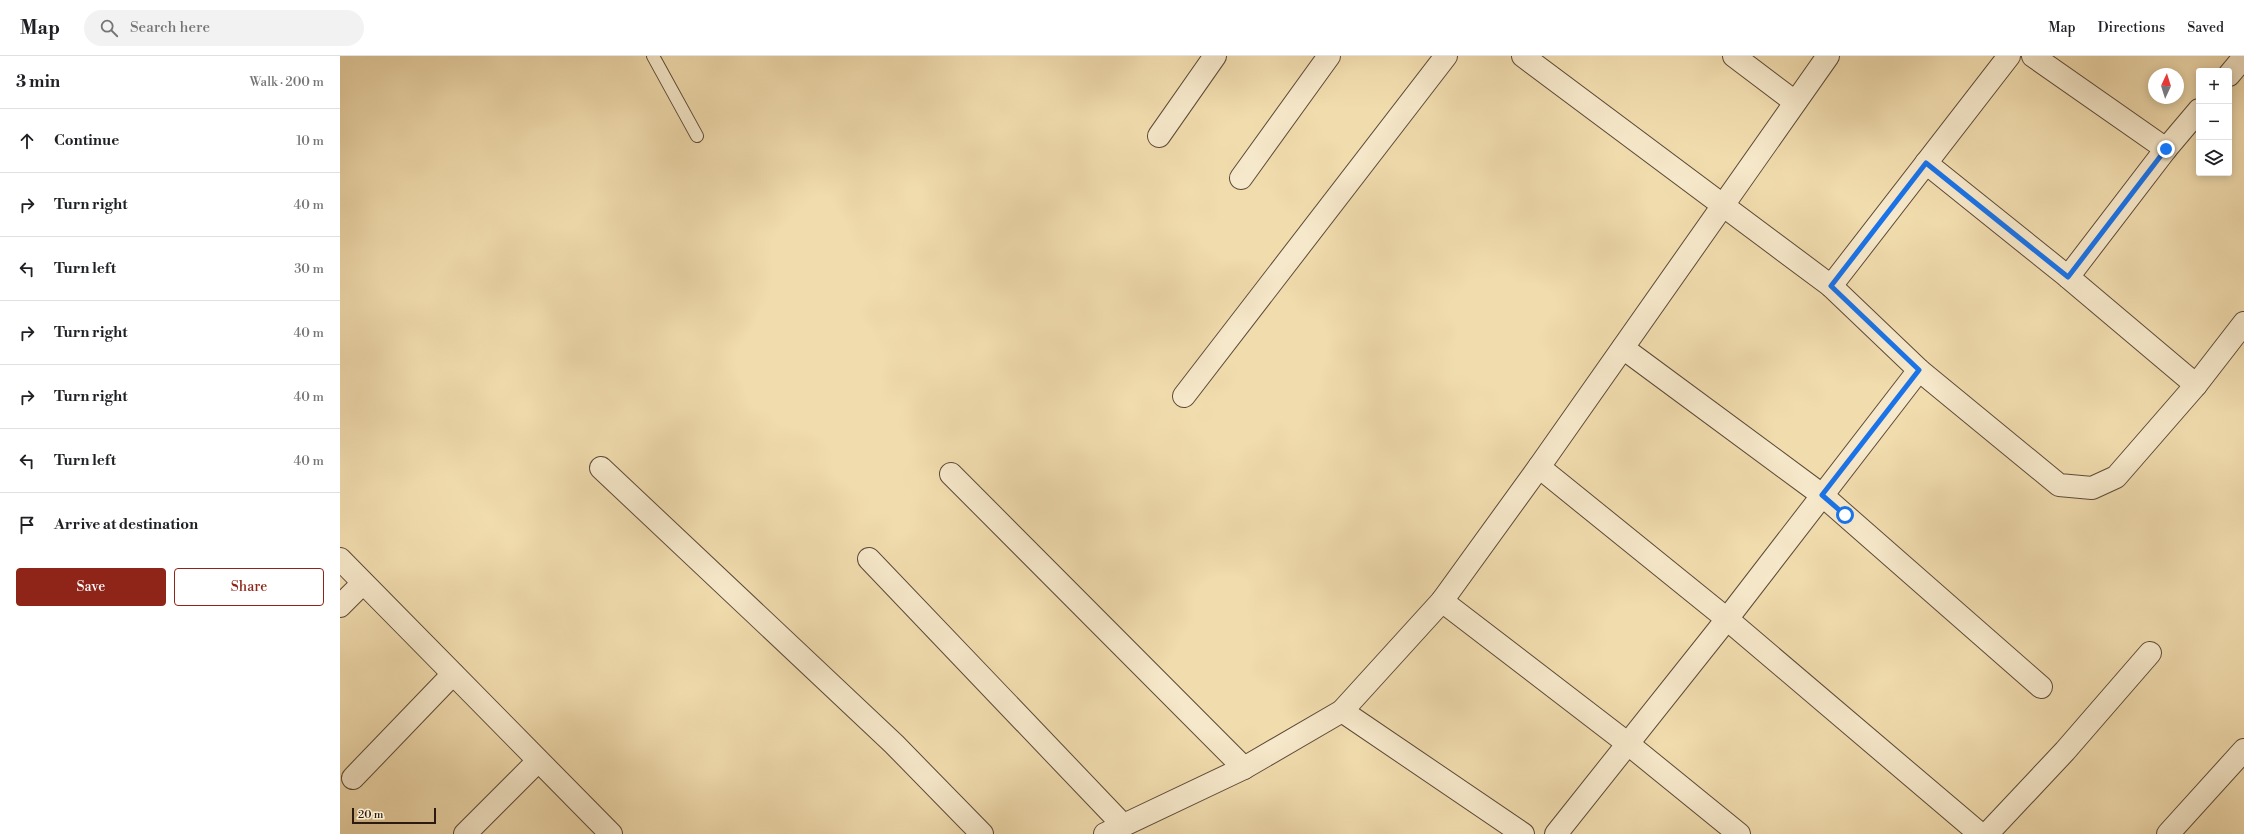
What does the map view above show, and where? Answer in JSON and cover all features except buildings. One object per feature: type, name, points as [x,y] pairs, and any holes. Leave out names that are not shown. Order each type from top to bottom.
[{"type":"street","points":[[1158,136],[1215,56]]},
{"type":"street","points":[[1241,178],[1329,56]]},
{"type":"street","points":[[1184,396],[1446,56]]},
{"type":"street","points":[[1523,56],[1831,286],[1919,370],[2059,485],[2092,488],[2116,477],[2196,385],[2244,323]]},
{"type":"street","points":[[1734,56],[1795,102]]},
{"type":"street","points":[[869,559],[1114,830],[1244,768],[1342,711],[1442,602],[1539,467],[1828,56]]},
{"type":"street","points":[[1831,286],[2009,56]]},
{"type":"street","points":[[2033,56],[2166,149]]},
{"type":"street","points":[[2232,71],[2244,57]]},
{"type":"street","points":[[2068,277],[2166,149],[2196,114]]},
{"type":"street","points":[[1926,163],[2068,277],[2196,385]]},
{"type":"street","points":[[1623,348],[1822,495],[2041,687]]},
{"type":"street","points":[[1556,834],[1727,619],[1919,370]]},
{"type":"street","points":[[1539,467],[1727,619],[1980,834]]},
{"type":"street","points":[[601,468],[894,744],[982,834]]},
{"type":"street","points":[[951,474],[1244,768]]},
{"type":"street","points":[[340,559],[611,834]]},
{"type":"street","points":[[340,606],[363,583]]},
{"type":"street","points":[[1442,602],[1627,744],[1739,834]]},
{"type":"street","points":[[1987,834],[2065,751],[2150,653]]},
{"type":"street","points":[[353,778],[453,674]]},
{"type":"street","points":[[1342,711],[1523,834]]},
{"type":"street","points":[[2168,834],[2244,750]]},
{"type":"street","points":[[465,834],[538,761]]},
{"type":"lane","points":[[653,56],[697,136]]},
{"type":"route","points":[[1845,515],[1822,495],[1919,370],[1831,286],[1926,163],[2068,277],[2166,149]]}]
